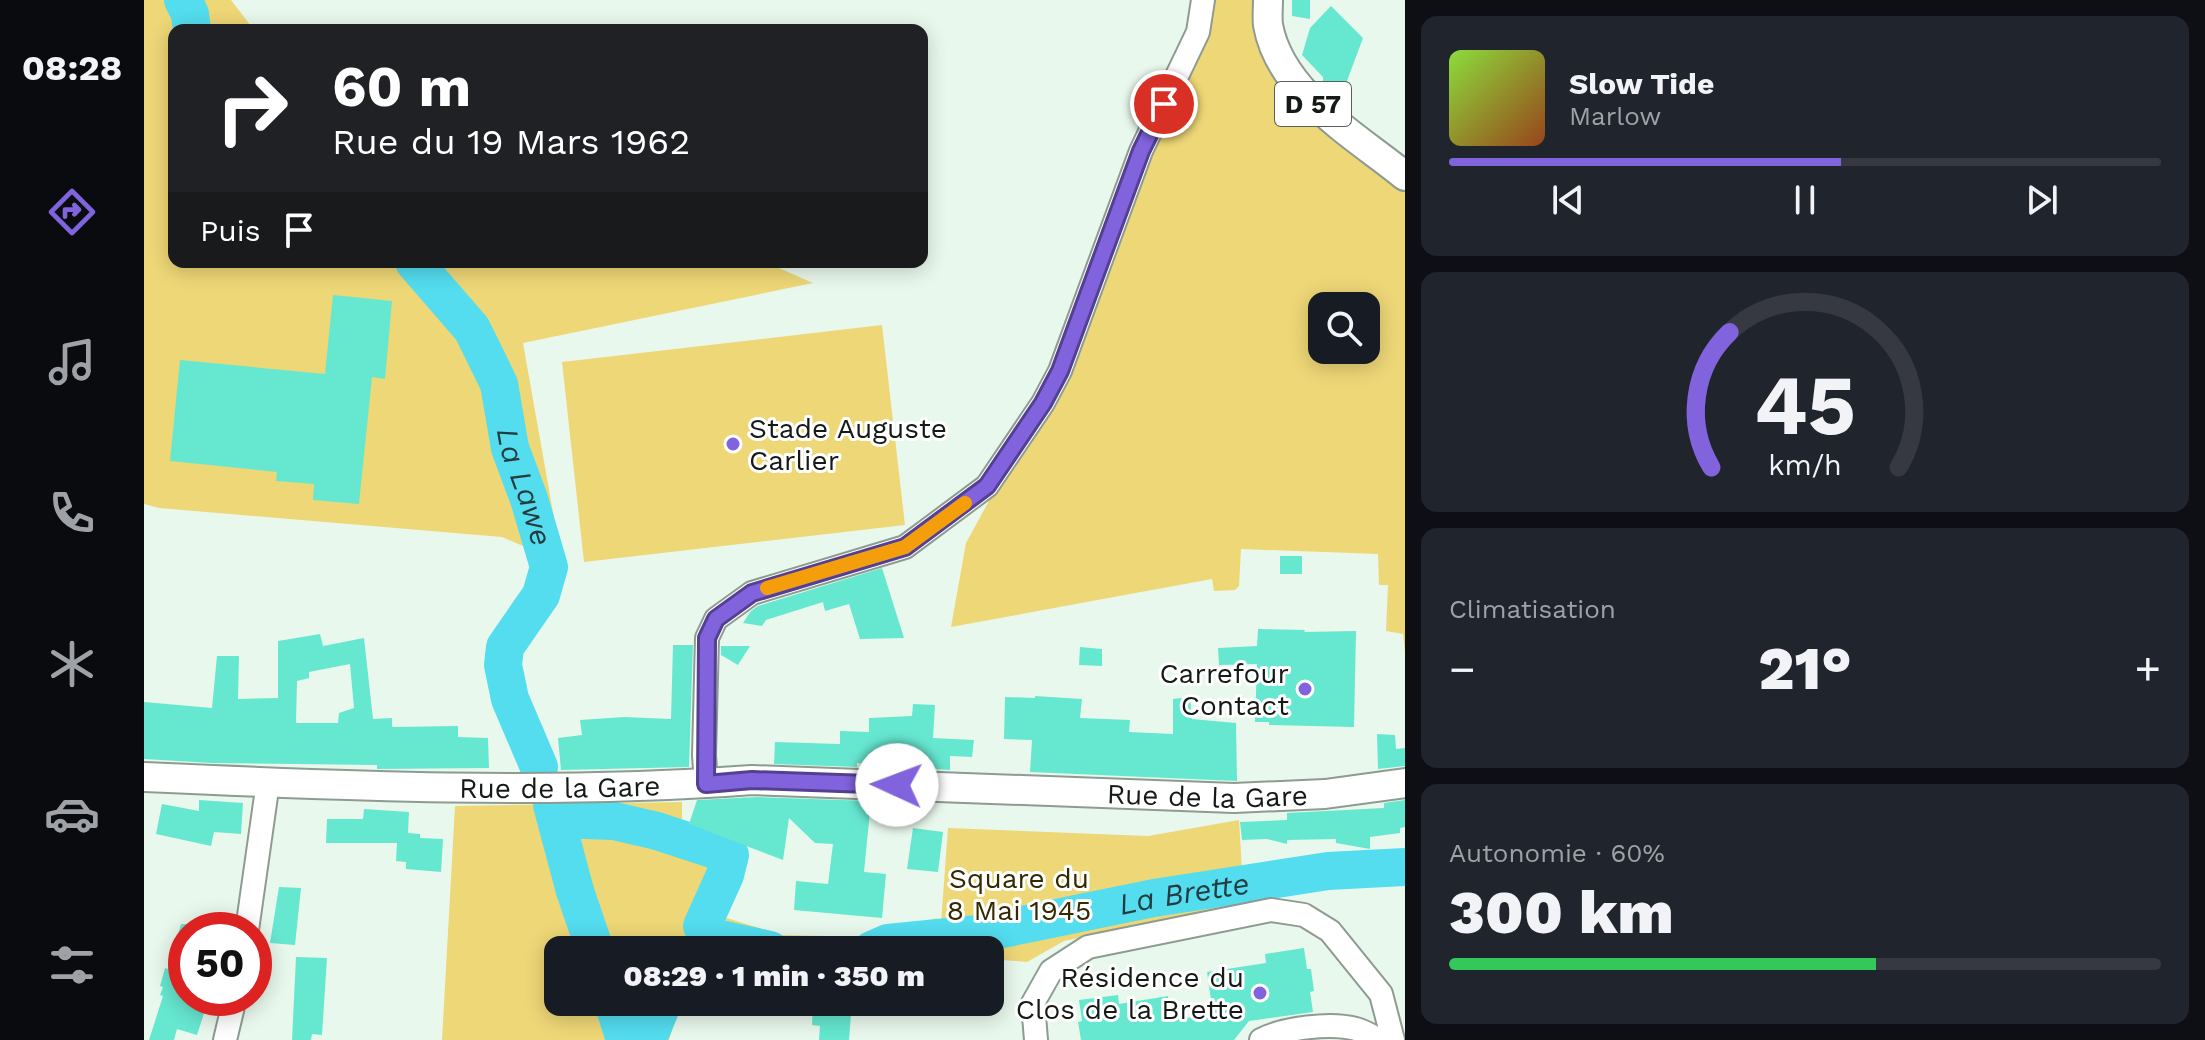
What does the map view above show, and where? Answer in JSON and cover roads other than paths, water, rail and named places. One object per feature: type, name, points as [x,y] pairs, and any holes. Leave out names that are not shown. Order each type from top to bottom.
[{"type":"main road","name":"D 57","points":[[1268,0],[1268,25],[1279,54],[1296,83],[1315,106],[1405,176]]},
{"type":"main road","name":"Rue de la Gare","points":[[144,777],[462,787],[768,781],[1251,798],[1325,794],[1405,783]]},
{"type":"street","points":[[706,784],[707,638],[716,619],[752,593],[905,547],[987,486],[1043,403],[1060,371],[1141,151],[1198,32],[1203,0]]},
{"type":"street","points":[[250,912],[268,782]]},
{"type":"street","points":[[1036,1040],[1033,1003],[1051,971],[1088,947],[1271,910],[1304,915],[1330,931],[1381,994],[1393,1040]]},
{"type":"street","points":[[225,1040],[231,1016]]},
{"type":"street","points":[[1261,1040],[1275,1032],[1329,1026],[1356,1029],[1379,1040]]},
{"type":"waterway","name":"La Lawe","points":[[183,0],[191,24]]},
{"type":"waterway","name":"La Lawe","points":[[419,268],[472,329],[499,384],[510,448],[549,567],[541,595],[505,647],[503,665],[510,699],[539,767]]},
{"type":"waterway","name":"La Lawe","points":[[552,805],[590,936]]},
{"type":"waterway","name":"La Brette","points":[[558,819],[614,821],[657,831],[730,855],[725,875],[702,926],[714,936]]},
{"type":"waterway","name":"La Brette","points":[[958,936],[1154,898],[1328,871],[1405,867]]},
{"type":"waterway","name":"La Lawe","points":[[617,1016],[625,1040]]},
{"type":"waterway","points":[[641,1040],[652,1029],[657,1016]]},
{"type":"place","name":"Stade Auguste Carlier","points":[[733,444]]},
{"type":"place","name":"Carrefour Contact","points":[[1305,689]]},
{"type":"place","name":"Résidence du Clos de la Brette","points":[[1260,993]]},
{"type":"park label","name":"Square du 8 Mai 1945","points":[[1019,894]]}]
